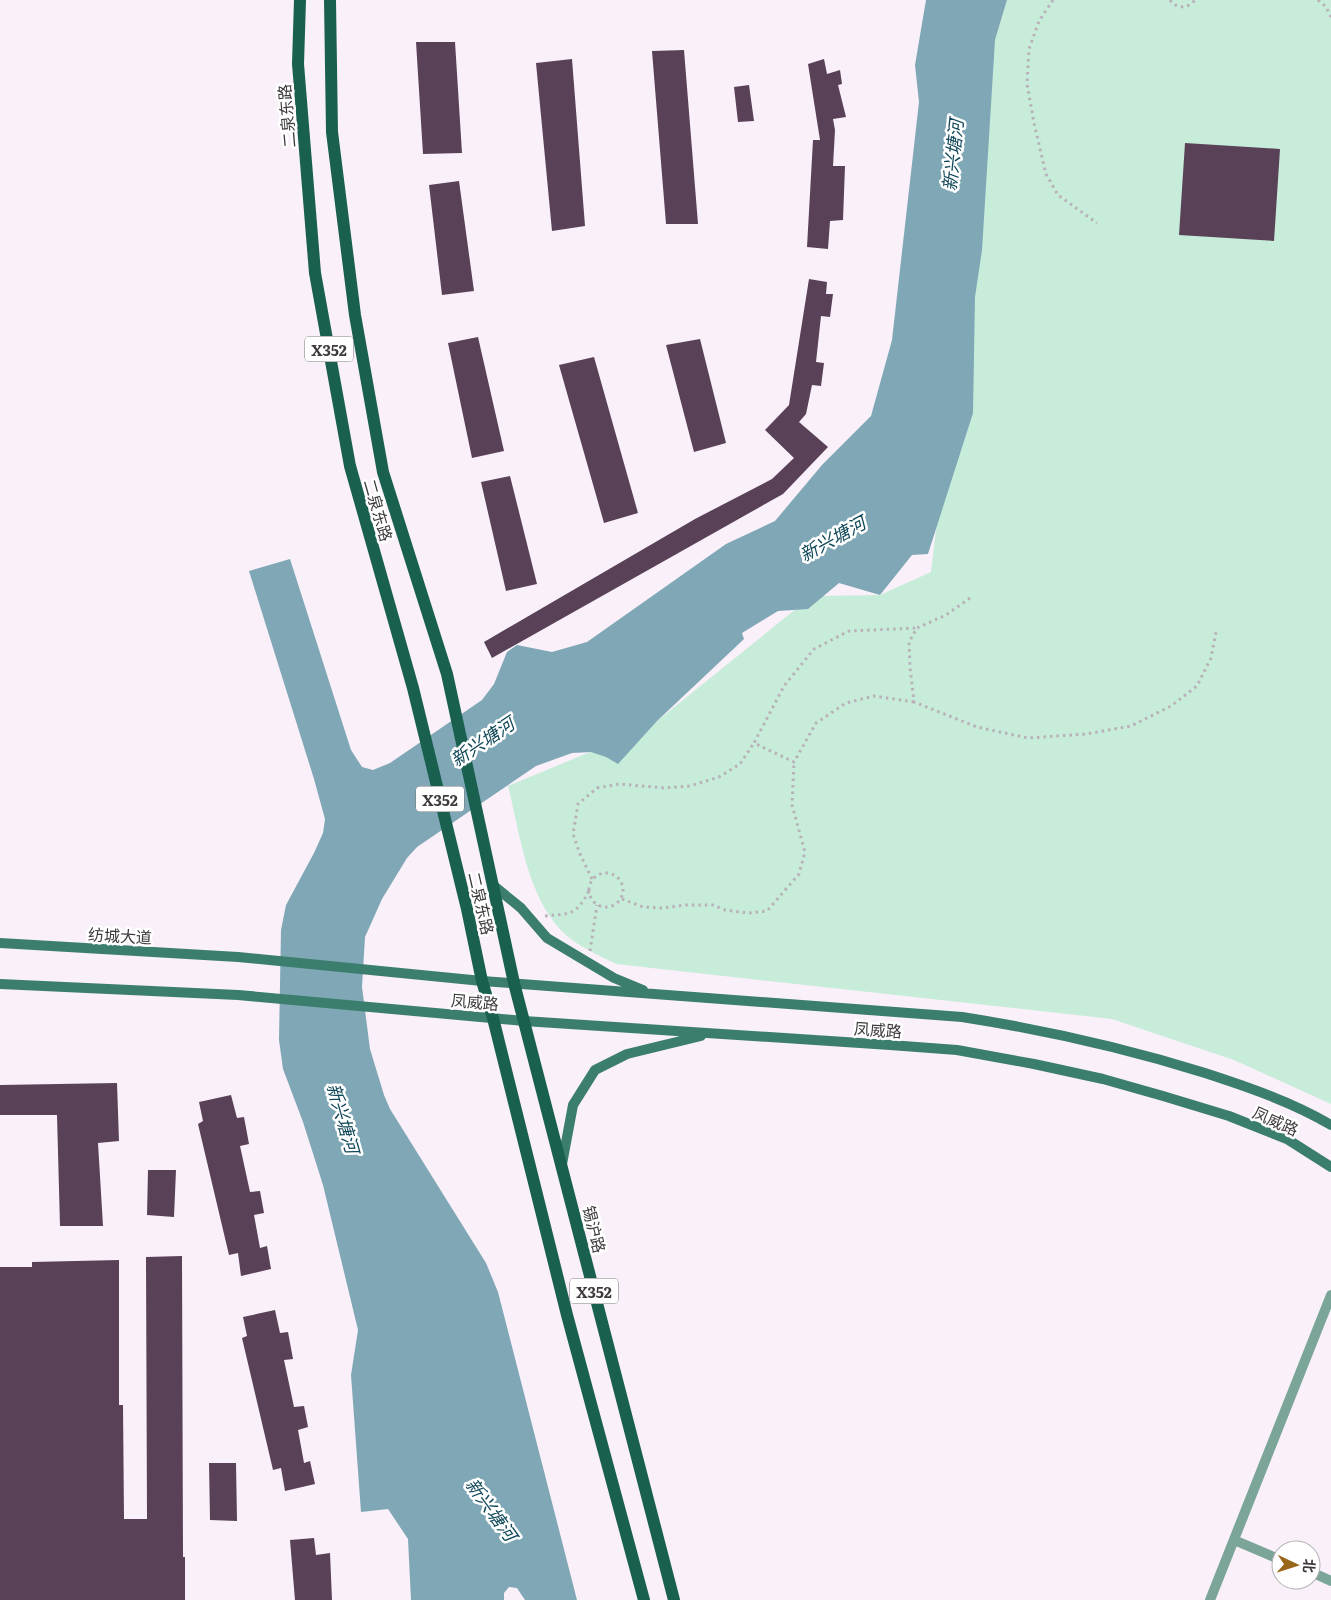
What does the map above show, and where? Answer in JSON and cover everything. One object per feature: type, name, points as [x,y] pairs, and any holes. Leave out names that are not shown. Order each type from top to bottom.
[{"type":"main road","name":"二泉东路","points":[[300,0],[298,64],[315,273],[350,466],[413,688],[467,909],[482,981],[493,1018]]},
{"type":"main road","name":"二泉东路","points":[[330,0],[332,132],[359,335],[383,472],[447,674],[514,983]]},
{"type":"main road","points":[[494,886],[521,908],[547,938],[614,978],[653,994]]},
{"type":"main road","name":"纺城大道","points":[[0,943],[238,957],[403,972]]},
{"type":"main road","name":"凤威路","points":[[403,972],[482,981],[962,1017],[1025,1027],[1094,1042],[1173,1063],[1241,1085],[1315,1116],[1331,1125]]},
{"type":"main road","name":"锡沪路","points":[[514,983],[674,1600]]},
{"type":"main road","name":"凤威路","points":[[0,984],[238,995],[524,1021],[956,1050],[1103,1079],[1229,1116],[1287,1139],[1331,1167]]},
{"type":"main road","name":"X352","points":[[493,1018],[567,1315],[644,1600]]},
{"type":"main road","points":[[561,1165],[573,1105],[596,1070],[627,1054],[711,1033]]},
{"type":"street","points":[[1210,1600],[1331,1295]]},
{"type":"street","points":[[1234,1540],[1271,1556]]},
{"type":"path","points":[[1052,0],[1039,22],[1029,49],[1027,84],[1034,123],[1046,174],[1058,194],[1097,223]]},
{"type":"path","points":[[1170,0],[1182,7],[1191,4],[1195,0]]},
{"type":"path","points":[[1318,0],[1326,7],[1331,17]]},
{"type":"path","points":[[592,880],[573,834],[578,804],[597,788],[619,784],[665,788],[690,786],[719,777],[740,764],[754,743],[784,686],[814,649],[849,631],[917,628],[946,615],[970,598]]},
{"type":"path","points":[[914,702],[910,666],[910,642],[917,628]]},
{"type":"path","points":[[622,899],[643,907],[662,908],[686,905],[713,905],[725,910],[749,913],[768,911],[799,874],[805,852],[792,805],[794,762],[816,723],[846,703],[874,696],[914,702],[977,727],[1028,738],[1086,734],[1131,726],[1171,706],[1197,686],[1211,658],[1216,632]]},
{"type":"path","points":[[754,743],[794,762]]},
{"type":"path","points":[[529,918],[572,913],[581,905],[589,891],[592,880],[602,873],[614,874],[624,888],[622,899],[613,906],[602,907],[597,905],[590,896],[589,891]]},
{"type":"path","points":[[588,964],[597,905]]},
{"type":"green space","points":[[1007,0],[1331,0],[1331,1104],[1234,1060],[1112,1019],[616,964],[575,942],[559,928],[537,892],[529,871],[508,786],[590,752],[657,721],[812,596],[880,595],[931,572],[995,40]]},
{"type":"water","name":"新兴塘河","points":[[926,0],[1007,0],[995,40],[982,250],[975,297],[973,413],[928,554],[912,555],[880,595],[839,583],[808,609],[778,611],[742,633],[744,639],[657,721],[618,764],[606,757],[591,752],[572,753],[536,766],[417,847],[407,858],[382,899],[365,937],[362,987],[370,1049],[384,1095],[390,1109],[486,1263],[498,1292],[577,1600],[525,1600],[517,1588],[509,1587],[504,1593],[504,1600],[411,1600],[408,1539],[388,1509],[361,1512],[351,1375],[358,1330],[323,1185],[303,1122],[283,1069],[279,1040],[281,930],[286,905],[314,853],[323,833],[325,819],[249,571],[290,559],[351,750],[362,767],[373,770],[390,763],[482,700],[494,684],[507,652],[517,645],[552,652],[587,642],[726,544],[775,521],[822,465],[871,416],[892,340],[919,102],[915,65]]},
{"type":"building","points":[[416,42],[455,42],[462,153],[423,154]]},
{"type":"building","points":[[684,50],[698,224],[666,224],[652,51]]},
{"type":"building","points":[[572,59],[585,226],[552,231],[536,63]]},
{"type":"building","points":[[824,59],[827,74],[840,70],[842,84],[838,85],[846,117],[833,119],[835,130],[833,166],[845,166],[843,220],[830,221],[828,249],[807,247],[813,140],[820,140],[808,64]]},
{"type":"building","points":[[749,85],[754,121],[738,122],[734,87]]},
{"type":"building","points":[[1185,143],[1280,149],[1274,241],[1179,235]]},
{"type":"building","points":[[459,181],[474,291],[442,295],[429,185]]},
{"type":"building","points":[[809,279],[827,282],[826,294],[833,294],[830,317],[821,316],[816,362],[824,363],[821,386],[812,385],[806,414],[799,422],[828,447],[783,494],[492,658],[484,642],[695,519],[772,479],[794,458],[765,430],[789,405]]},
{"type":"building","points":[[478,337],[504,451],[472,458],[448,343]]},
{"type":"building","points":[[700,339],[726,443],[694,452],[666,345]]},
{"type":"building","points":[[594,357],[638,513],[604,523],[559,365]]},
{"type":"building","points":[[510,476],[537,584],[506,591],[481,482]]},
{"type":"building","points":[[117,1083],[119,1141],[98,1143],[103,1226],[60,1226],[57,1115],[0,1115],[0,1085]]},
{"type":"building","points":[[231,1095],[237,1118],[244,1117],[249,1144],[240,1146],[250,1192],[260,1191],[264,1213],[254,1215],[260,1248],[267,1246],[271,1269],[241,1276],[238,1253],[229,1255],[198,1124],[203,1121],[199,1102]]},
{"type":"building","points":[[148,1170],[176,1170],[174,1217],[147,1215]]},
{"type":"building","points":[[182,1256],[183,1557],[185,1557],[185,1600],[0,1600],[0,1267],[32,1267],[32,1262],[119,1260],[119,1405],[123,1405],[124,1519],[147,1519],[146,1257]]},
{"type":"building","points":[[275,1310],[280,1333],[288,1332],[293,1359],[284,1360],[294,1407],[304,1406],[308,1427],[298,1430],[304,1463],[310,1461],[315,1484],[285,1491],[281,1468],[273,1470],[242,1338],[247,1336],[243,1317]]},
{"type":"building","points":[[209,1463],[236,1463],[237,1521],[210,1520]]},
{"type":"building","points":[[314,1538],[316,1555],[330,1553],[332,1600],[295,1600],[290,1540]]}]
